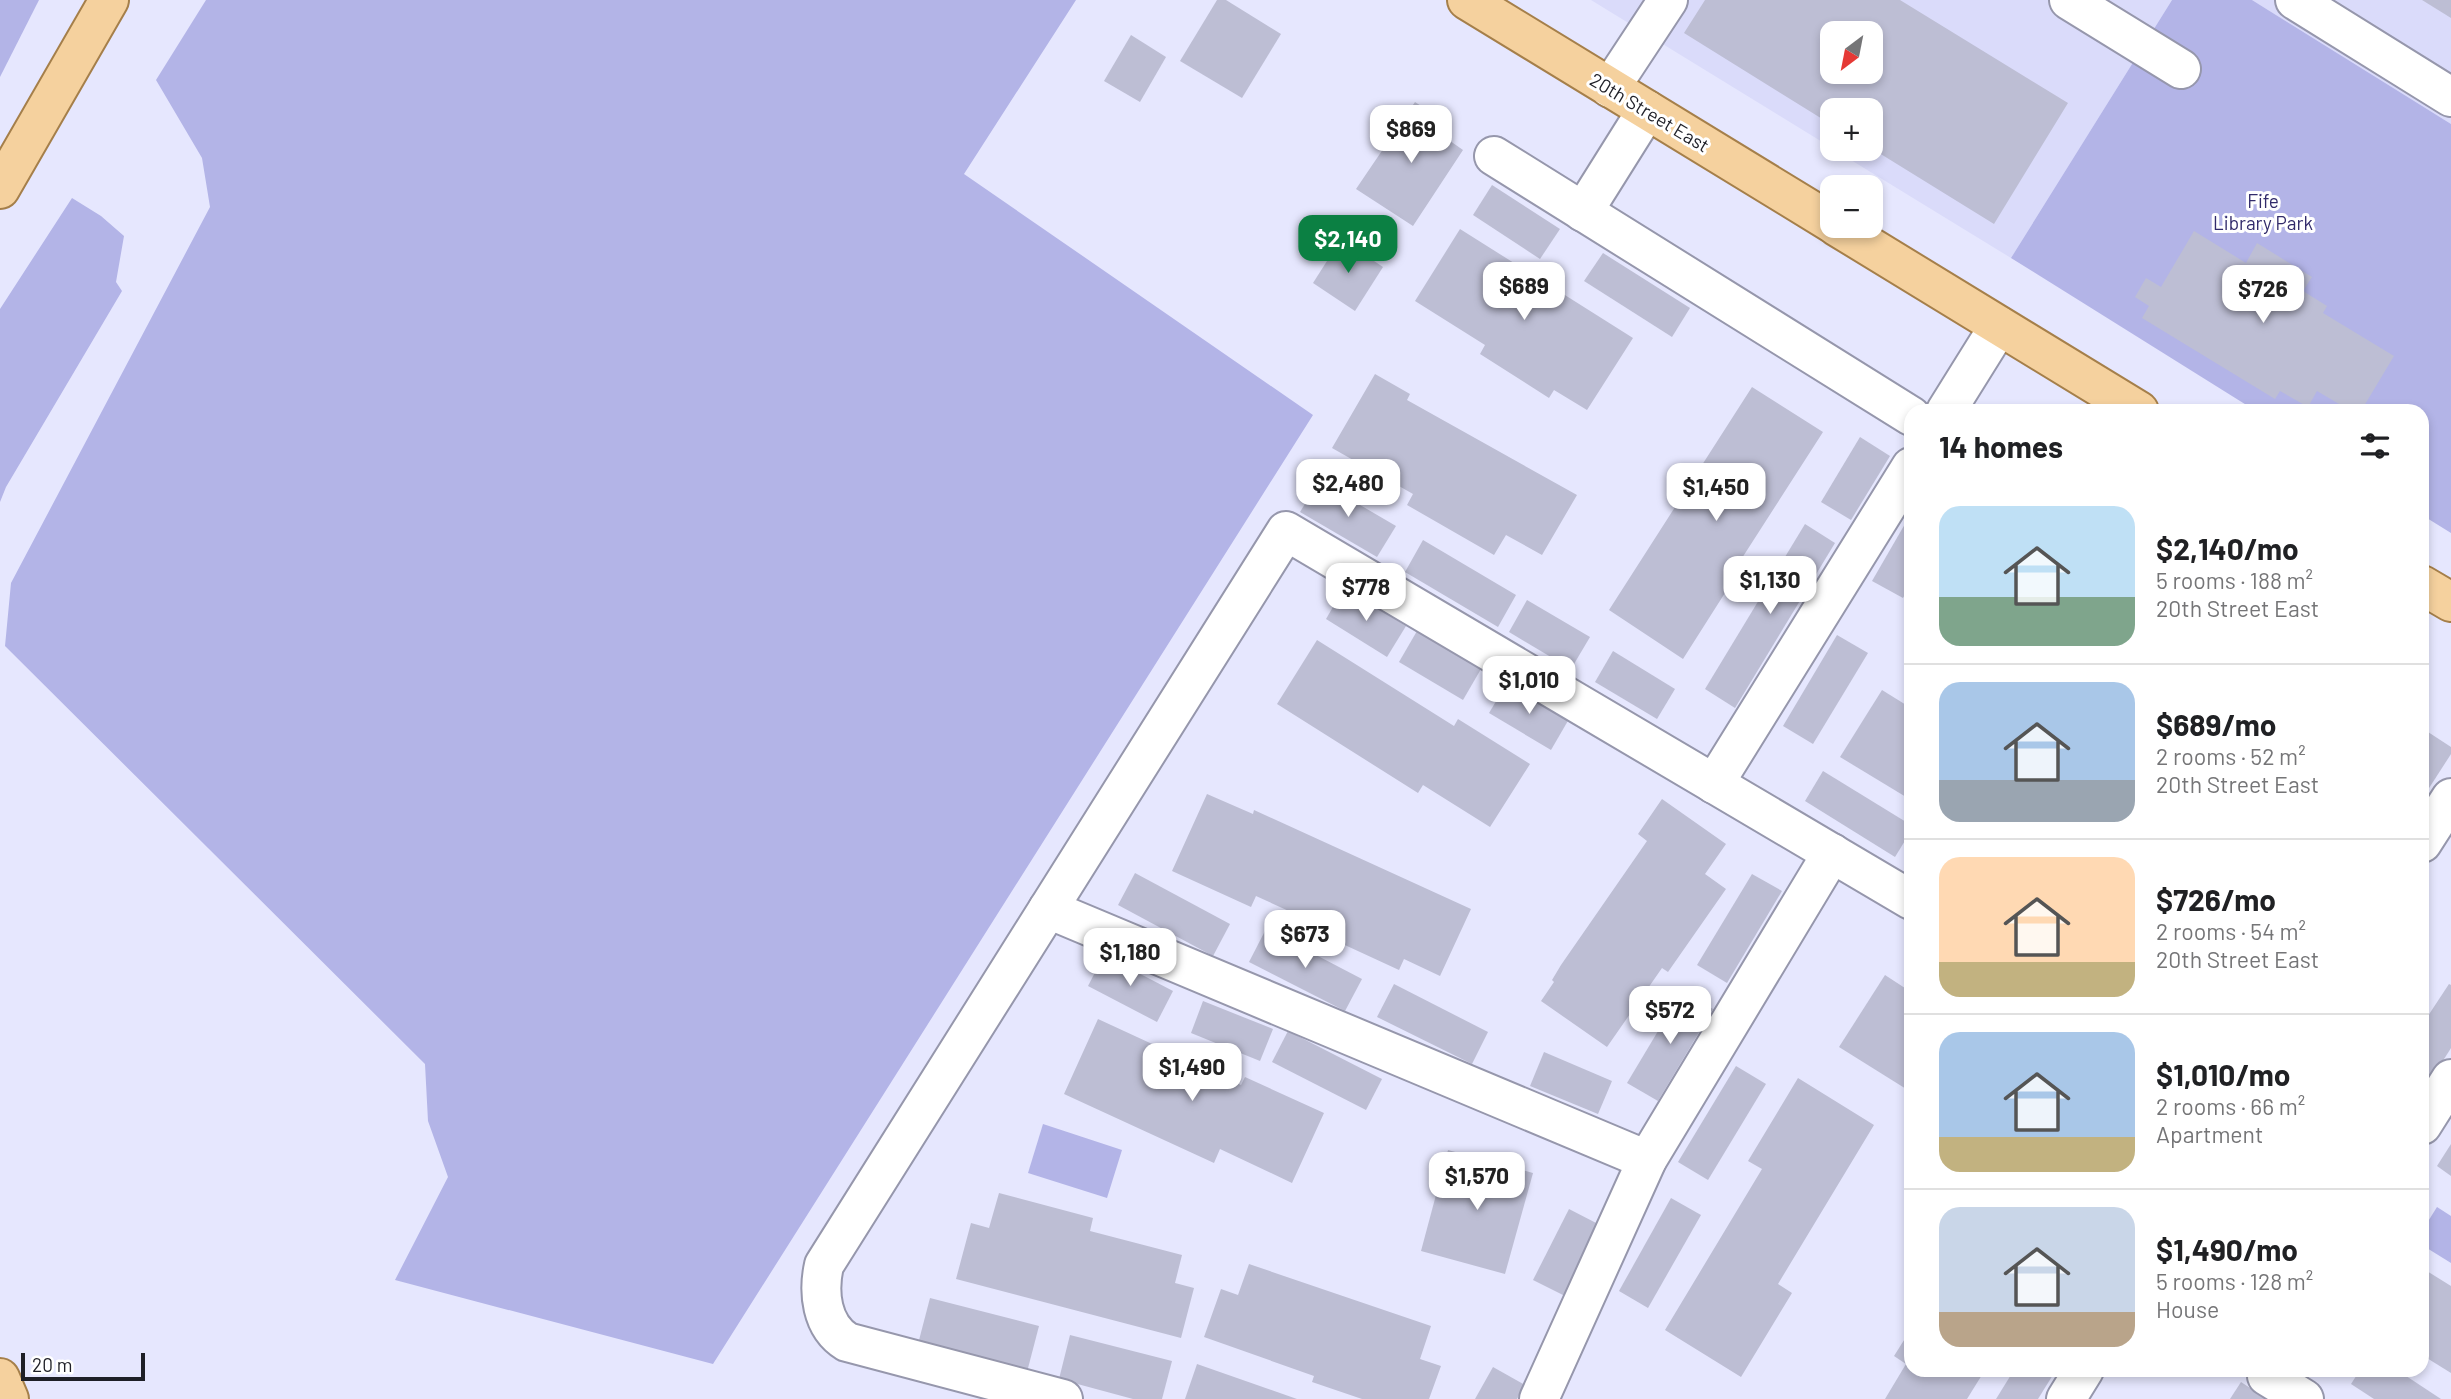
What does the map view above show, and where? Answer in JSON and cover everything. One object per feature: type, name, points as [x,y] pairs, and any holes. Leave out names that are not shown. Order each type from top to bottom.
[{"type":"main road","points":[[0,189],[110,0]]},
{"type":"main road","name":"20th Street East","points":[[1467,0],[1820,216]]},
{"type":"main road","name":"20th Street East","points":[[1855,238],[2127,404]]},
{"type":"main road","points":[[2429,588],[2451,602]]},
{"type":"main road","points":[[0,1378],[9,1399]]},
{"type":"lane","points":[[1610,88],[1668,0]]},
{"type":"lane","points":[[2069,0],[2181,69]]},
{"type":"lane","points":[[2295,0],[2451,97]]},
{"type":"lane","points":[[1583,212],[1647,110]]},
{"type":"lane","points":[[1494,156],[1904,412]]},
{"type":"lane","points":[[1950,404],[1999,326]]},
{"type":"lane","points":[[1714,784],[1904,478]]},
{"type":"lane","points":[[1063,1399],[847,1342],[839,1337],[830,1324],[822,1303],[821,1280],[824,1265],[1286,531],[1904,896]]},
{"type":"lane","points":[[2429,833],[2451,798]]},
{"type":"lane","points":[[1539,1399],[1647,1160],[1832,853]]},
{"type":"lane","points":[[1048,909],[1647,1160]]},
{"type":"lane","points":[[2429,1114],[2451,1079]]},
{"type":"lane","points":[[2066,1399],[2080,1377]]},
{"type":"lane","points":[[2269,1377],[2304,1399]]},
{"type":"shaded area","points":[[1591,0],[2172,0],[2011,258],[1883,180],[1883,175],[1875,175],[1853,161],[1883,161],[1883,98],[1820,98],[1820,141]]},
{"type":"shaded area","points":[[2252,0],[2451,0],[2451,124]]},
{"type":"green space","points":[[0,0],[39,0],[0,77]]},
{"type":"green space","points":[[206,0],[1076,0],[964,174],[1313,415],[713,1364],[395,1280],[448,1177],[428,1121],[425,1064],[5,646],[11,583],[210,207],[202,158],[156,80]]},
{"type":"green space","name":"Fife Library Park","points":[[2172,0],[2252,0],[2451,124],[2451,533],[2429,519],[2429,404],[2245,404],[2011,258]]},
{"type":"green space","points":[[72,198],[101,216],[124,236],[116,282],[122,291],[6,487],[0,502],[0,309]]},
{"type":"green space","points":[[1043,1124],[1122,1150],[1107,1198],[1028,1173]]},
{"type":"green space","points":[[2437,1207],[2451,1216],[2451,1263],[2429,1249],[2429,1220]]},
{"type":"building","points":[[1217,0],[1226,0],[1281,34],[1242,98],[1180,61]]},
{"type":"building","points":[[1705,0],[1900,0],[2068,103],[1994,224],[1883,155],[1883,98],[1820,98],[1820,118],[1684,33]]},
{"type":"building","points":[[2422,0],[2451,0],[2451,18]]},
{"type":"building","points":[[1131,35],[1166,57],[1140,102],[1104,81]]},
{"type":"building","points":[[1415,102],[1450,125],[1443,136],[1463,150],[1413,226],[1356,189]]},
{"type":"building","points":[[1492,185],[1560,229],[1540,259],[1473,215]]},
{"type":"building","points":[[1460,229],[1633,338],[1587,410],[1554,390],[1549,398],[1480,354],[1485,345],[1415,301]]},
{"type":"building","points":[[2194,231],[2246,263],[2257,243],[2312,277],[2303,291],[2327,306],[2323,313],[2394,356],[2365,404],[2339,404],[2317,391],[2310,404],[2303,404],[2280,391],[2275,399],[2142,318],[2149,306],[2135,297],[2146,278],[2161,287]]},
{"type":"building","points":[[1341,239],[1383,267],[1355,311],[1313,283]]},
{"type":"building","points":[[1603,253],[1690,308],[1672,337],[1584,281]]},
{"type":"building","points":[[1375,374],[1410,394],[1407,400],[1577,495],[1542,555],[1506,535],[1494,555],[1407,505],[1413,494],[1332,448]]},
{"type":"building","points":[[1752,387],[1823,432],[1726,583],[1730,585],[1683,659],[1609,610]]},
{"type":"building","points":[[1860,437],[1890,456],[1851,520],[1821,502]]},
{"type":"building","points":[[1319,481],[1396,526],[1377,557],[1300,512]]},
{"type":"building","points":[[1805,524],[1835,543],[1735,708],[1705,689]]},
{"type":"building","points":[[1904,526],[1903,598],[1872,581]]},
{"type":"building","points":[[1423,540],[1516,595],[1498,627],[1405,572]]},
{"type":"building","points":[[1344,588],[1406,626],[1387,657],[1326,619]]},
{"type":"building","points":[[1527,600],[1590,637],[1571,669],[1509,632]]},
{"type":"building","points":[[1417,631],[1481,669],[1463,700],[1399,662]]},
{"type":"building","points":[[1837,635],[1868,653],[1813,744],[1783,726]]},
{"type":"building","points":[[1317,640],[1454,726],[1458,719],[1530,764],[1490,827],[1423,785],[1418,793],[1277,704]]},
{"type":"building","points":[[1613,651],[1675,689],[1657,719],[1595,682]]},
{"type":"building","points":[[1507,683],[1569,719],[1551,750],[1489,713]]},
{"type":"building","points":[[1882,690],[1904,704],[1904,796],[1840,757]]},
{"type":"building","points":[[2429,733],[2451,747],[2451,754],[2429,788]]},
{"type":"building","points":[[1823,771],[1904,821],[1904,842],[1895,857],[1805,801]]},
{"type":"building","points":[[1207,794],[1253,814],[1254,810],[1471,909],[1440,976],[1404,959],[1399,970],[1321,934],[1324,927],[1256,896],[1251,907],[1172,871]]},
{"type":"building","points":[[1662,799],[1726,844],[1705,874],[1726,889],[1668,972],[1662,968],[1607,1047],[1541,1001],[1554,982],[1552,980],[1561,965],[1647,841],[1638,834]]},
{"type":"building","points":[[1135,873],[1230,924],[1213,956],[1118,905]]},
{"type":"building","points":[[1752,874],[1782,891],[1727,983],[1697,965]]},
{"type":"building","points":[[1266,929],[1362,979],[1345,1011],[1249,962]]},
{"type":"building","points":[[1104,955],[1173,991],[1157,1022],[1088,986]]},
{"type":"building","points":[[1885,975],[1904,987],[1904,1088],[1839,1047]]},
{"type":"building","points":[[1394,984],[1488,1032],[1472,1064],[1377,1017]]},
{"type":"building","points":[[2449,984],[2451,985],[2451,1048],[2429,1083],[2429,1014]]},
{"type":"building","points":[[1682,991],[1713,1009],[1658,1101],[1627,1083]]},
{"type":"building","points":[[1203,1001],[1273,1029],[1260,1061],[1191,1033]]},
{"type":"building","points":[[1098,1019],[1241,1085],[1245,1077],[1324,1113],[1292,1183],[1220,1149],[1214,1163],[1064,1094]]},
{"type":"building","points":[[1288,1031],[1382,1079],[1366,1110],[1272,1062]]},
{"type":"building","points":[[1544,1052],[1612,1081],[1598,1114],[1530,1086]]},
{"type":"building","points":[[1736,1066],[1766,1084],[1708,1180],[1678,1162]]},
{"type":"building","points":[[1798,1078],[1874,1125],[1778,1284],[1792,1293],[1741,1377],[1665,1330],[1762,1169],[1748,1161]]},
{"type":"building","points":[[2451,1144],[2451,1176],[2437,1166]]},
{"type":"building","points":[[1448,1150],[1533,1173],[1505,1274],[1421,1251]]},
{"type":"building","points":[[999,1193],[1093,1218],[1090,1231],[1182,1255],[1175,1283],[1194,1288],[1181,1338],[956,1279],[971,1223],[989,1228]]},
{"type":"building","points":[[1671,1198],[1701,1215],[1648,1308],[1619,1291]]},
{"type":"building","points":[[1569,1209],[1600,1225],[1565,1296],[1533,1280]]},
{"type":"building","points":[[1249,1264],[1431,1326],[1420,1359],[1441,1366],[1429,1399],[1362,1399],[1312,1382],[1314,1376],[1204,1337],[1221,1289],[1238,1295]]},
{"type":"building","points":[[2429,1272],[2451,1286],[2451,1373],[2429,1359]]},
{"type":"building","points":[[930,1298],[1039,1326],[1027,1372],[918,1344]]},
{"type":"building","points":[[1070,1335],[1172,1361],[1162,1399],[1133,1399],[1059,1379]]},
{"type":"building","points":[[1904,1340],[1904,1363],[1894,1356]]},
{"type":"building","points":[[1197,1364],[1297,1399],[1185,1399]]},
{"type":"building","points":[[1493,1367],[1525,1385],[1517,1399],[1475,1399]]},
{"type":"building","points":[[1904,1367],[1904,1377],[1981,1377],[1967,1399],[1885,1399]]},
{"type":"building","points":[[2010,1377],[2052,1377],[2038,1399],[1996,1399]]},
{"type":"building","points":[[2356,1377],[2408,1377],[2441,1399],[2374,1399],[2351,1384]]},
{"type":"building","points":[[2241,1382],[2267,1399],[2230,1399]]}]
